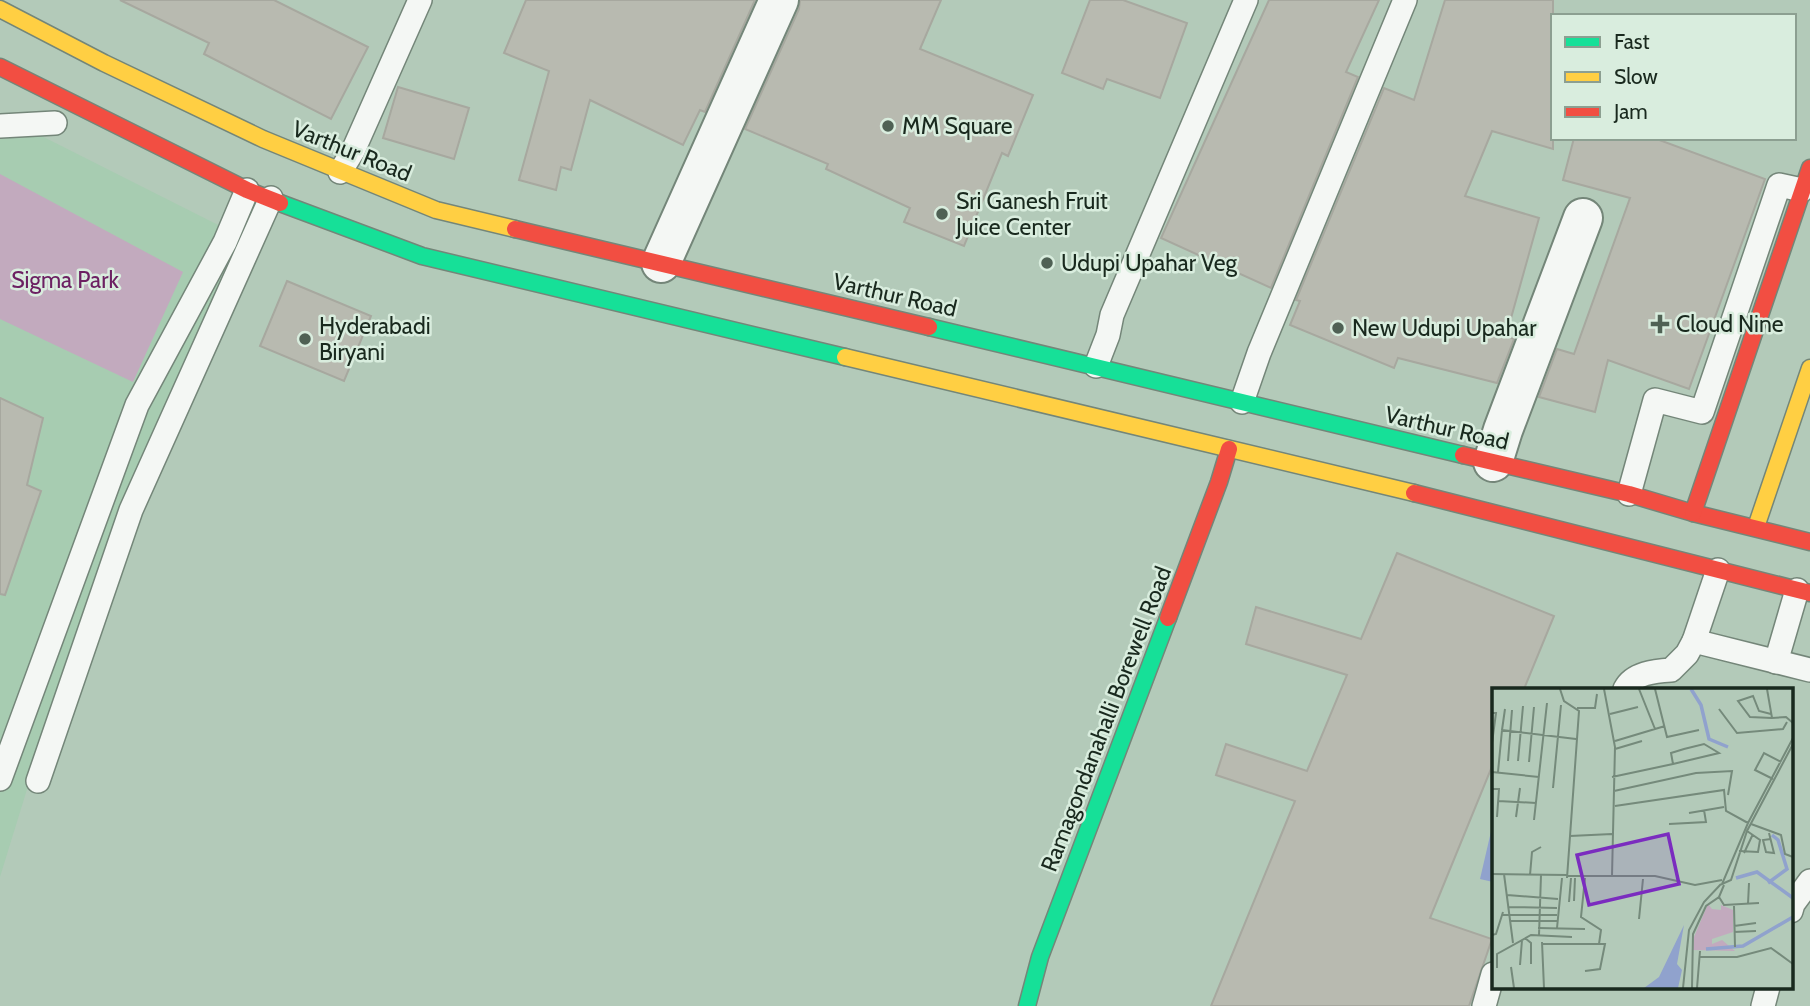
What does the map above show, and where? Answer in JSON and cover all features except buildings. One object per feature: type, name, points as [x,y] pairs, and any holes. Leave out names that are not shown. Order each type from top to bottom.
[{"type":"main road","name":"Varthur Road","points":[[0,9],[104,63],[263,139],[436,210],[1629,494],[1810,542]]},
{"type":"main road","points":[[0,67],[247,190],[422,256],[1451,502],[1803,591]]},
{"type":"main road","points":[[1693,513],[1810,168]]},
{"type":"main road","points":[[1756,527],[1810,368]]},
{"type":"main road","name":"Ramagondanahalli Borewell Road","points":[[1027,1006],[1040,957],[1219,482],[1229,449]]},
{"type":"street","points":[[661,262],[779,0]]},
{"type":"street","points":[[1493,462],[1583,218]]},
{"type":"lane","points":[[340,172],[353,151],[420,0]]},
{"type":"lane","points":[[1096,366],[1117,302],[1246,0]]},
{"type":"lane","points":[[1242,402],[1259,353],[1405,0]]},
{"type":"lane","points":[[0,126],[55,123]]},
{"type":"lane","points":[[1629,494],[1655,400],[1702,412],[1779,185],[1802,190]]},
{"type":"lane","points":[[0,779],[137,405],[225,242],[247,190]]},
{"type":"lane","points":[[38,781],[131,510],[271,198]]},
{"type":"lane","points":[[1626,688],[1628,683],[1650,671],[1671,670],[1687,654],[1718,570]]},
{"type":"lane","points":[[1776,662],[1803,591]]},
{"type":"lane","points":[[1694,641],[1810,670]]},
{"type":"lane","points":[[1792,908],[1810,881]]},
{"type":"lane","points":[[1484,1006],[1492,978]]},
{"type":"lane","points":[[1763,1006],[1768,988]]},
{"type":"shaded area","points":[[0,115],[244,238],[53,705],[0,877]]},
{"type":"green space","name":"Sigma Park","points":[[0,174],[183,272],[133,382],[0,319]]},
{"type":"water","points":[[1492,827],[1492,882],[1480,879]]},
{"type":"traffic: fast","points":[[280,203],[422,256],[845,357]]},
{"type":"traffic: fast","points":[[929,327],[1463,455]]},
{"type":"traffic: fast","points":[[1027,1006],[1040,957],[1168,618]]},
{"type":"traffic: slow","points":[[0,9],[104,63],[263,139],[436,210],[515,229]]},
{"type":"traffic: slow","points":[[845,357],[1414,493]]},
{"type":"traffic: slow","points":[[1756,527],[1810,368]]},
{"type":"traffic: jam","points":[[0,67],[247,190],[280,203]]},
{"type":"traffic: jam","points":[[1693,513],[1810,168]]},
{"type":"traffic: jam","points":[[515,229],[929,327]]},
{"type":"traffic: jam","points":[[1168,618],[1229,449]]},
{"type":"traffic: jam","points":[[1463,455],[1629,494],[1810,542]]},
{"type":"traffic: jam","points":[[1414,493],[1810,593]]},
{"type":"place","name":"MM Square","points":[[888,126]]},
{"type":"place","name":"Sri Ganesh Fruit Juice Center","points":[[942,214]]},
{"type":"place","name":"Udupi Upahar Veg","points":[[1047,263]]},
{"type":"place","name":"Cloud Nine","points":[[1660,324]]},
{"type":"place","name":"New Udupi Upahar","points":[[1338,328]]},
{"type":"place","name":"Hyderabadi Biryani","points":[[305,339]]}]
